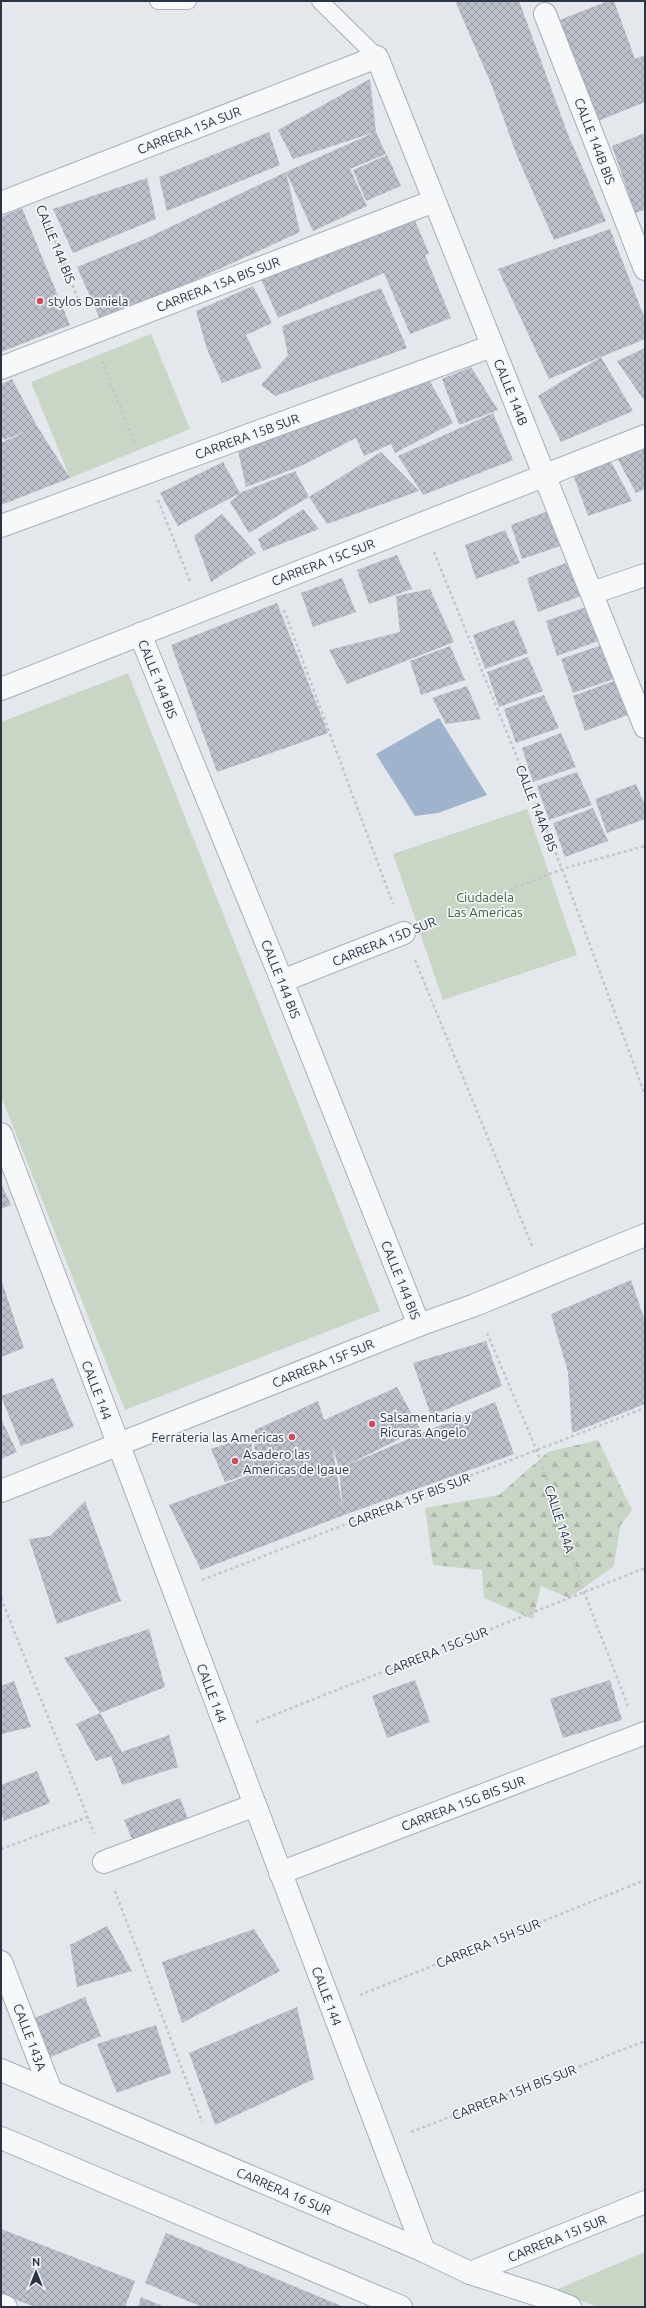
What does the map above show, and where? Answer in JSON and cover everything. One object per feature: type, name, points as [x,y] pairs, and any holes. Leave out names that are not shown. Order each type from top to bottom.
[{"type":"street","name":"CALLE 144B BIS","points":[[545,14],[645,269]]},
{"type":"street","name":"CARRERA 15A SUR","points":[[1,202],[377,56]]},
{"type":"street","name":"CALLE 144B","points":[[377,56],[645,727]]},
{"type":"street","name":"CARRERA 15A BIS SUR","points":[[1,368],[434,200]]},
{"type":"street","name":"CARRERA 15B SUR","points":[[1,526],[492,346]]},
{"type":"street","name":"CARRERA 15C SUR","points":[[1,689],[645,436]]},
{"type":"street","points":[[592,593],[645,575]]},
{"type":"street","name":"CALLE 144 BIS","points":[[140,634],[282,981],[419,1325]]},
{"type":"street","name":"CARRERA 15D SUR","points":[[282,981],[404,933]]},
{"type":"street","name":"CALLE 144","points":[[1,1134],[424,2251]]},
{"type":"street","name":"CARRERA 15F SUR","points":[[1,1491],[419,1325],[474,1305],[645,1234]]},
{"type":"street","name":"CARRERA 15G BIS SUR","points":[[280,1873],[642,1734]]},
{"type":"street","points":[[104,1862],[255,1805]]},
{"type":"street","name":"CALLE 143A","points":[[1,1962],[51,2091]]},
{"type":"street","name":"CARRERA 16 SUR","points":[[1,2070],[424,2251],[470,2273],[541,2302],[570,2307]]},
{"type":"street","points":[[1,2138],[401,2307]]},
{"type":"street","name":"CARRERA 15I SUR","points":[[470,2273],[645,2202]]},
{"type":"street","points":[[1,2305],[6,2307]]},
{"type":"lane","points":[[158,1],[188,1]]},
{"type":"lane","points":[[320,1],[377,56]]},
{"type":"path","name":"CALLE 144 BIS","points":[[34,190],[202,610]]},
{"type":"path","name":"CALLE 144A BIS","points":[[423,523],[562,869],[645,1095]]},
{"type":"path","name":"CARRERA 15D SUR","points":[[404,933],[562,869],[645,846]]},
{"type":"path","name":"CALLE 144A","points":[[474,1305],[537,1450],[584,1592],[642,1734]]},
{"type":"path","name":"CARRERA 15F BIS SUR","points":[[174,1591],[645,1408]]},
{"type":"path","name":"CARRERA 15G SUR","points":[[228,1734],[645,1568]]},
{"type":"path","points":[[1,1848],[88,1816]]},
{"type":"path","name":"CARRERA 15H SUR","points":[[331,2007],[645,1880]]},
{"type":"path","name":"CARRERA 15H BIS SUR","points":[[383,2143],[645,2040]]},
{"type":"green space","points":[[151,334],[190,429],[70,478],[31,382]]},
{"type":"green space","points":[[128,673],[380,1311],[125,1410],[1,1096],[1,722]]},
{"type":"green space","name":"Ciudadela Las Americas","points":[[527,809],[577,955],[443,1000],[393,854]]},
{"type":"green space","points":[[598,1440],[632,1510],[620,1526],[614,1566],[569,1598],[541,1586],[533,1619],[484,1598],[482,1570],[433,1565],[425,1508],[499,1495],[548,1452]]},
{"type":"green space","points":[[645,2252],[645,2307],[599,2307],[553,2291]]},
{"type":"water","points":[[439,718],[487,795],[438,813],[415,816],[376,754]]},
{"type":"building","points":[[455,1],[519,1],[569,137],[606,221],[554,240],[517,156],[492,86]]},
{"type":"building","points":[[608,1],[614,1],[635,59],[645,55],[645,102],[598,121],[557,21]]},
{"type":"building","points":[[370,79],[376,132],[386,154],[350,169],[367,206],[313,231],[286,172],[375,132],[293,159],[278,130]]},
{"type":"building","points":[[269,132],[280,165],[167,211],[159,177]]},
{"type":"building","points":[[645,133],[645,210],[635,213],[612,146]]},
{"type":"building","points":[[387,155],[401,186],[366,201],[353,170]]},
{"type":"building","points":[[286,172],[300,232],[165,294],[100,319],[77,267],[145,239]]},
{"type":"building","points":[[147,178],[156,219],[73,253],[53,209]]},
{"type":"building","points":[[22,208],[70,325],[1,352],[1,217]]},
{"type":"building","points":[[412,214],[429,253],[425,255],[451,318],[410,334],[384,273],[278,318],[261,279]]},
{"type":"building","points":[[610,229],[645,319],[645,339],[549,379],[498,269]]},
{"type":"building","points":[[253,286],[272,323],[246,335],[262,368],[222,383],[207,349],[196,311]]},
{"type":"building","points":[[381,288],[407,348],[275,396],[261,385],[288,355],[282,326]]},
{"type":"building","points":[[645,348],[645,398],[643,399],[617,361]]},
{"type":"building","points":[[601,357],[633,411],[561,442],[538,396]]},
{"type":"building","points":[[471,367],[498,410],[459,425],[442,379]]},
{"type":"building","points":[[427,376],[453,423],[395,453],[391,444],[364,456],[356,438],[301,466],[246,487],[238,451]]},
{"type":"building","points":[[12,379],[37,426],[70,478],[1,505],[1,443],[29,430],[4,440],[1,434],[1,384]]},
{"type":"building","points":[[493,413],[513,460],[423,495],[398,456]]},
{"type":"building","points":[[645,445],[645,489],[636,493],[616,456]]},
{"type":"building","points":[[381,452],[419,491],[327,524],[309,497]]},
{"type":"building","points":[[608,456],[632,501],[588,516],[573,474]]},
{"type":"building","points":[[223,462],[240,493],[178,526],[160,493]]},
{"type":"building","points":[[295,471],[309,497],[249,533],[230,502],[240,493]]},
{"type":"building","points":[[303,509],[319,529],[263,551],[258,539]]},
{"type":"building","points":[[551,510],[566,544],[522,559],[511,525]]},
{"type":"building","points":[[222,514],[256,553],[211,582],[194,536]]},
{"type":"building","points":[[505,530],[520,563],[476,579],[465,545]]},
{"type":"building","points":[[397,555],[412,589],[369,604],[357,570]]},
{"type":"building","points":[[566,563],[581,596],[538,612],[527,578]]},
{"type":"building","points":[[342,578],[356,612],[313,627],[301,593]]},
{"type":"building","points":[[430,589],[454,642],[347,684],[329,650],[400,632],[396,596]]},
{"type":"building","points":[[277,603],[328,733],[217,772],[171,645]]},
{"type":"building","points":[[586,607],[601,640],[557,656],[546,621]]},
{"type":"building","points":[[514,620],[528,653],[485,669],[473,635]]},
{"type":"building","points":[[602,645],[617,678],[573,693],[561,659]]},
{"type":"building","points":[[450,646],[465,680],[421,695],[410,661]]},
{"type":"building","points":[[528,657],[543,691],[499,707],[487,672]]},
{"type":"building","points":[[614,681],[628,715],[585,731],[573,696]]},
{"type":"building","points":[[467,686],[481,719],[446,724],[432,698]]},
{"type":"building","points":[[544,695],[559,728],[516,743],[504,709]]},
{"type":"building","points":[[561,733],[576,767],[533,782],[522,748]]},
{"type":"building","points":[[577,772],[592,805],[549,820],[537,786]]},
{"type":"building","points":[[636,784],[645,805],[645,819],[607,833],[595,799]]},
{"type":"building","points":[[593,808],[608,841],[565,857],[553,823]]},
{"type":"building","points":[[1,1183],[11,1205],[1,1209]]},
{"type":"building","points":[[1,1279],[24,1348],[1,1357]]},
{"type":"building","points":[[631,1280],[645,1321],[645,1404],[572,1433],[568,1372],[551,1314]]},
{"type":"building","points":[[486,1341],[502,1386],[431,1416],[413,1363]]},
{"type":"building","points":[[53,1378],[74,1427],[21,1446],[1,1396]]},
{"type":"building","points":[[397,1387],[420,1429],[345,1466],[495,1402],[514,1454],[344,1515],[201,1570],[169,1505],[289,1460],[225,1482],[211,1449],[251,1436],[254,1470],[255,1430],[318,1401],[324,1420]],"holes":[[[332,1444],[339,1469],[343,1511]]]},
{"type":"building","points":[[1,1419],[17,1452],[1,1459]]},
{"type":"building","points":[[85,1501],[121,1601],[57,1624],[29,1539],[50,1536]]},
{"type":"building","points":[[149,1629],[165,1687],[100,1713],[64,1658]]},
{"type":"building","points":[[415,1680],[430,1722],[387,1738],[372,1696]]},
{"type":"building","points":[[610,1680],[622,1720],[563,1738],[550,1699]]},
{"type":"building","points":[[14,1681],[31,1727],[1,1734],[1,1686]]},
{"type":"building","points":[[100,1713],[122,1752],[169,1735],[178,1767],[122,1785],[111,1756],[96,1761],[76,1724]]},
{"type":"building","points":[[37,1771],[50,1803],[4,1821],[1,1813],[1,1785]]},
{"type":"building","points":[[180,1798],[190,1824],[135,1846],[124,1820]]},
{"type":"building","points":[[107,1926],[132,1971],[77,1987],[70,1945]]},
{"type":"building","points":[[254,1929],[280,1971],[182,2023],[162,1962]]},
{"type":"building","points":[[85,1997],[101,2036],[46,2059],[30,2020]]},
{"type":"building","points":[[297,2007],[314,2079],[215,2125],[189,2053]]},
{"type":"building","points":[[156,2025],[171,2073],[117,2093],[97,2044]]},
{"type":"building","points":[[1,2229],[135,2281],[125,2307],[35,2307],[1,2294]]},
{"type":"building","points":[[166,2233],[344,2307],[202,2307],[145,2283]]},
{"type":"building","points":[[141,2297],[165,2307],[138,2307]]},
{"type":"place","name":"stylos Daniela","points":[[40,301]]},
{"type":"place","name":"Salsamentaria y Ricuras Angelo","points":[[372,1424]]},
{"type":"place","name":"Ferrateria las Americas","points":[[292,1437]]},
{"type":"place","name":"Asadero las Americas de Igaue","points":[[235,1461]]}]
